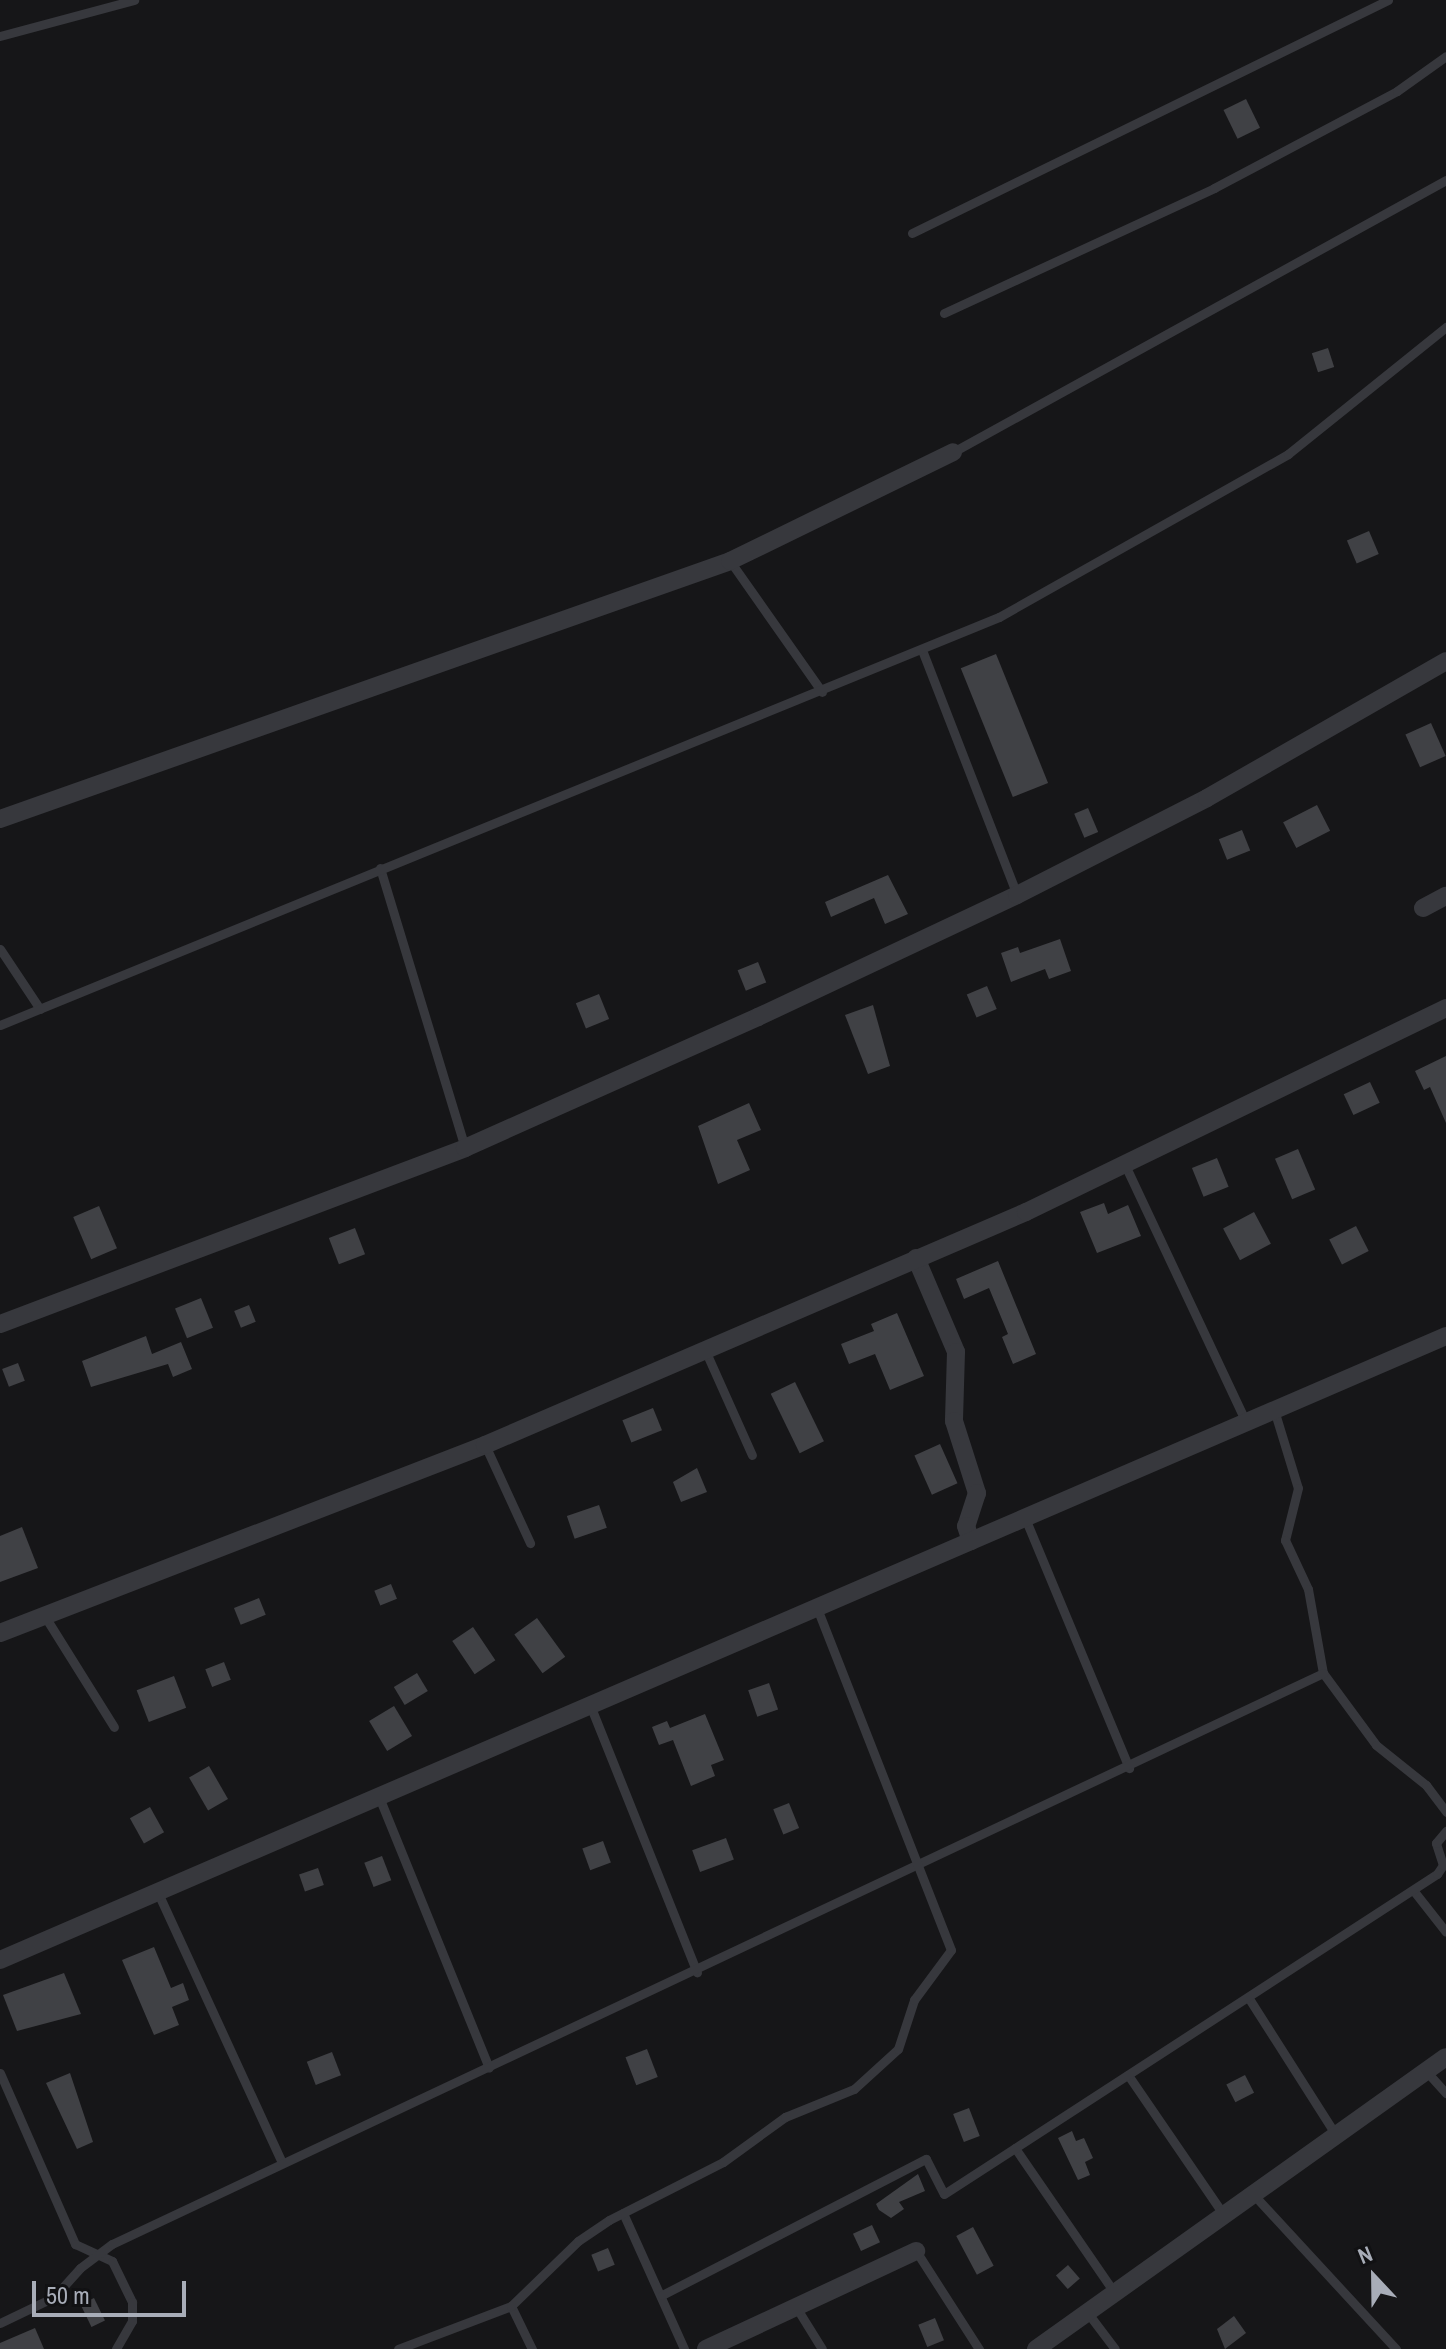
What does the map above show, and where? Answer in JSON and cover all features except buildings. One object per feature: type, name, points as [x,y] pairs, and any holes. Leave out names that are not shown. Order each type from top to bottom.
[{"type":"street","points":[[0,819],[730,561],[953,452]]},
{"type":"street","points":[[0,1324],[465,1148],[1017,895],[1207,798],[1446,661]]},
{"type":"street","points":[[1423,908],[1446,896]]},
{"type":"street","points":[[0,1633],[485,1445],[705,1350],[1125,1165],[1446,1008]]},
{"type":"street","points":[[916,1258],[956,1352],[954,1421],[977,1493],[966,1526],[971,1541]]},
{"type":"street","points":[[0,1960],[1275,1413],[1446,1336]]},
{"type":"street","points":[[1036,2349],[1446,2057]]},
{"type":"street","points":[[706,2349],[916,2251]]},
{"type":"lane","points":[[0,36],[134,0]]},
{"type":"lane","points":[[912,233],[1388,0]]},
{"type":"lane","points":[[944,313],[1214,188],[1397,91],[1446,56]]},
{"type":"lane","points":[[953,452],[1446,180]]},
{"type":"lane","points":[[0,1025],[380,868],[822,692],[1049,591],[1254,475],[1446,327]]},
{"type":"lane","points":[[730,561],[822,692]]},
{"type":"lane","points":[[922,650],[1017,895]]},
{"type":"lane","points":[[380,868],[465,1148]]},
{"type":"lane","points":[[0,949],[40,1009]]},
{"type":"lane","points":[[1125,1165],[1247,1424]]},
{"type":"lane","points":[[705,1350],[752,1455]]},
{"type":"lane","points":[[1275,1413],[1298,1488],[1285,1540],[1308,1589],[1323,1673],[1376,1745],[1426,1785],[1446,1812]]},
{"type":"lane","points":[[485,1445],[530,1543]]},
{"type":"lane","points":[[1025,1518],[1129,1768]]},
{"type":"lane","points":[[398,2349],[511,2306],[578,2241],[623,2213],[723,2162],[785,2117],[854,2089],[888,2063],[904,2038],[920,1990],[951,1953],[817,1608]]},
{"type":"lane","points":[[44,1615],[114,1727]]},
{"type":"lane","points":[[0,2323],[54,2297],[95,2255],[282,2163],[697,1972],[916,1864],[1129,1768],[1323,1673]]},
{"type":"lane","points":[[590,1705],[697,1972]]},
{"type":"lane","points":[[379,1797],[489,2068]]},
{"type":"lane","points":[[662,2295],[926,2159],[944,2194],[1442,1870],[1436,1843],[1446,1831]]},
{"type":"lane","points":[[1413,1890],[1446,1932]]},
{"type":"lane","points":[[158,1893],[282,2163]]},
{"type":"lane","points":[[1248,1997],[1336,2135]]},
{"type":"lane","points":[[1426,2071],[1446,2093]]},
{"type":"lane","points":[[0,2073],[75,2244],[117,2266],[134,2308],[116,2349]]},
{"type":"lane","points":[[1128,2075],[1223,2214]]},
{"type":"lane","points":[[1015,2148],[1114,2292]]},
{"type":"lane","points":[[1253,2194],[1396,2349]]},
{"type":"lane","points":[[623,2213],[684,2349]]},
{"type":"lane","points":[[916,2251],[979,2349]]},
{"type":"lane","points":[[511,2306],[532,2349]]},
{"type":"lane","points":[[796,2307],[822,2349]]},
{"type":"lane","points":[[1087,2312],[1115,2349]]}]
